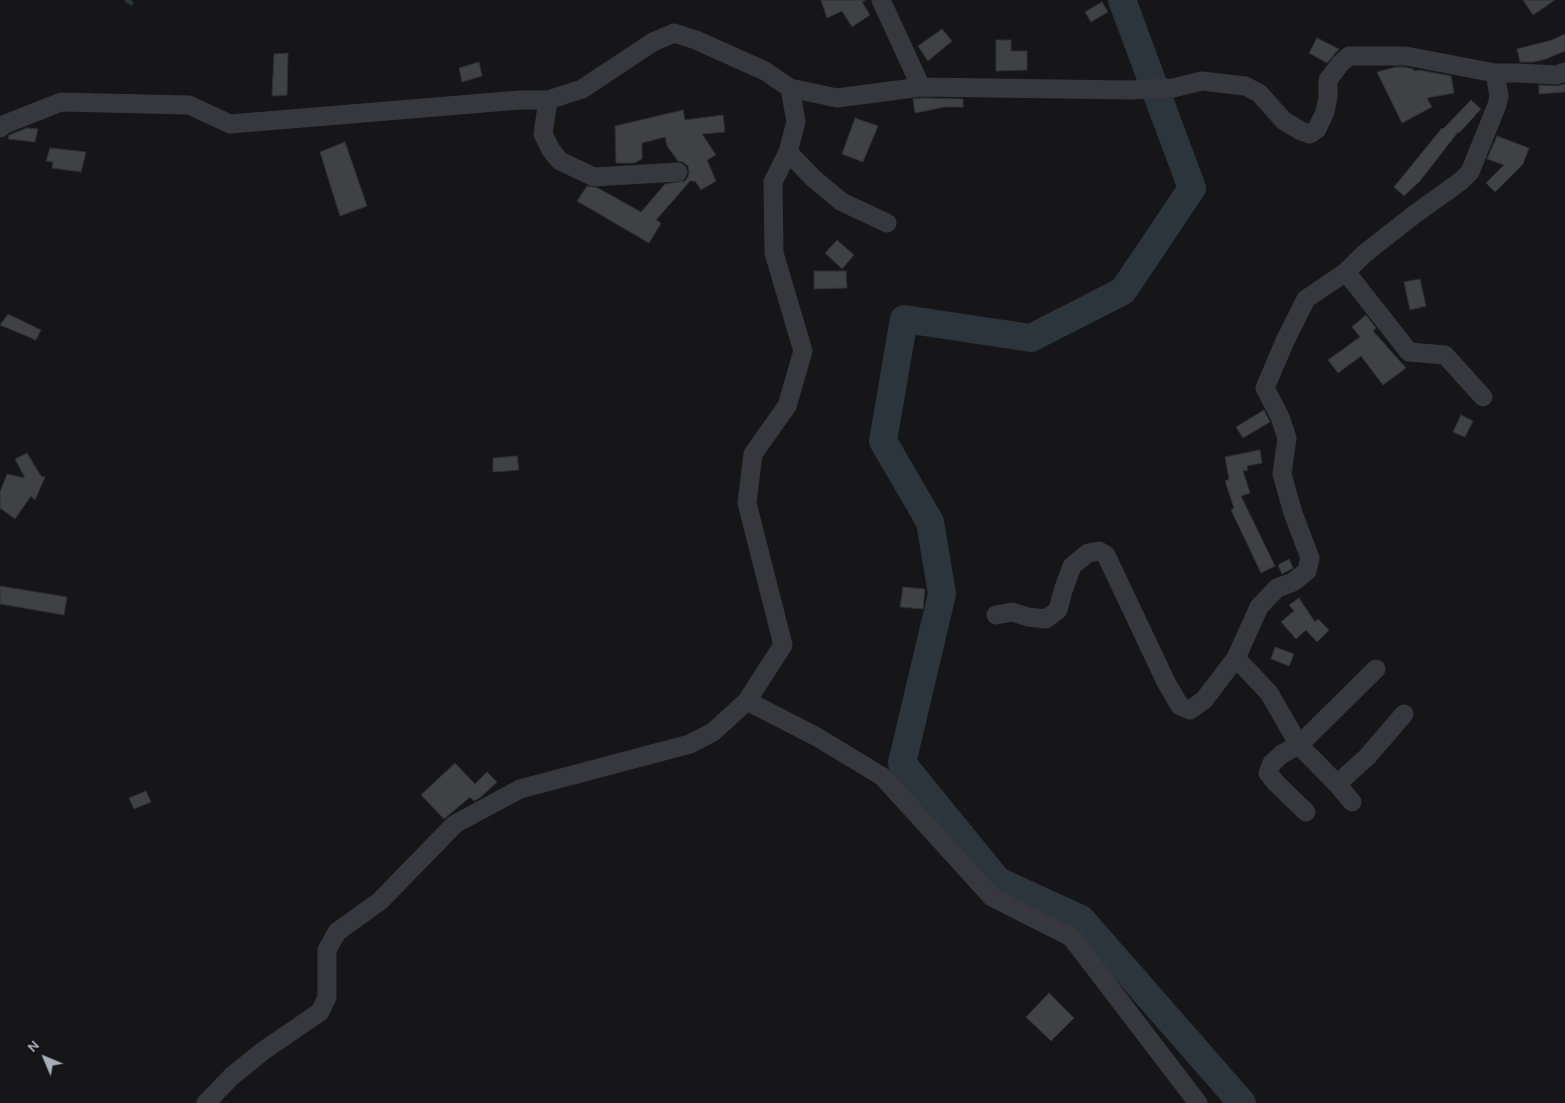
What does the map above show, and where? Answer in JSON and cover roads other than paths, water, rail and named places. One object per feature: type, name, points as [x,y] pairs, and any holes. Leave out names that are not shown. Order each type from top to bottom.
[{"type":"street","points":[[881,0],[921,87]]},
{"type":"street","points":[[0,128],[3,125],[60,102],[189,105],[230,124],[520,100],[548,100],[582,89],[653,42],[674,34],[696,40],[765,71],[790,88],[837,98],[921,87],[1130,90],[1173,88],[1202,81],[1245,86],[1259,93],[1284,121],[1310,134],[1317,130],[1325,112],[1328,97],[1328,80],[1340,64],[1349,56],[1406,56],[1496,73],[1556,75],[1565,72]]},
{"type":"street","points":[[996,615],[1012,612],[1028,617],[1046,619],[1058,610],[1072,566],[1088,552],[1098,551],[1106,555],[1166,682],[1180,706],[1190,710],[1204,700],[1236,658],[1259,607],[1276,588],[1293,582],[1307,571],[1310,558],[1293,513],[1282,474],[1287,438],[1280,417],[1265,388],[1285,341],[1306,299],[1346,272],[1364,254],[1414,214],[1461,181],[1470,172],[1497,105],[1499,96],[1496,73]]},
{"type":"street","points":[[206,1103],[232,1076],[263,1051],[320,1012],[327,997],[326,950],[337,932],[380,901],[455,824],[520,789],[690,744],[713,732],[747,701],[783,645],[748,503],[753,454],[787,406],[803,351],[774,253],[773,182],[788,152],[796,122],[790,88]]},
{"type":"street","points":[[548,100],[543,134],[551,150],[560,161],[594,177],[678,172]]},
{"type":"street","points":[[788,152],[813,178],[842,202],[887,222]]},
{"type":"street","points":[[1346,272],[1409,352],[1445,355],[1483,396]]},
{"type":"street","points":[[1236,658],[1269,693],[1299,745],[1352,802]]},
{"type":"street","points":[[1306,812],[1268,773],[1272,763],[1282,754],[1299,745],[1376,668]]},
{"type":"street","points":[[747,701],[817,737],[884,777],[992,897],[1070,937],[1198,1103]]},
{"type":"street","points":[[1337,784],[1367,757],[1404,714]]},
{"type":"waterway","points":[[127,0],[131,3]]},
{"type":"waterway","points":[[1122,0],[1192,188],[1123,291],[1031,338],[904,319],[883,441],[930,522],[942,594],[902,763],[998,881],[1081,919],[1242,1103]]}]
